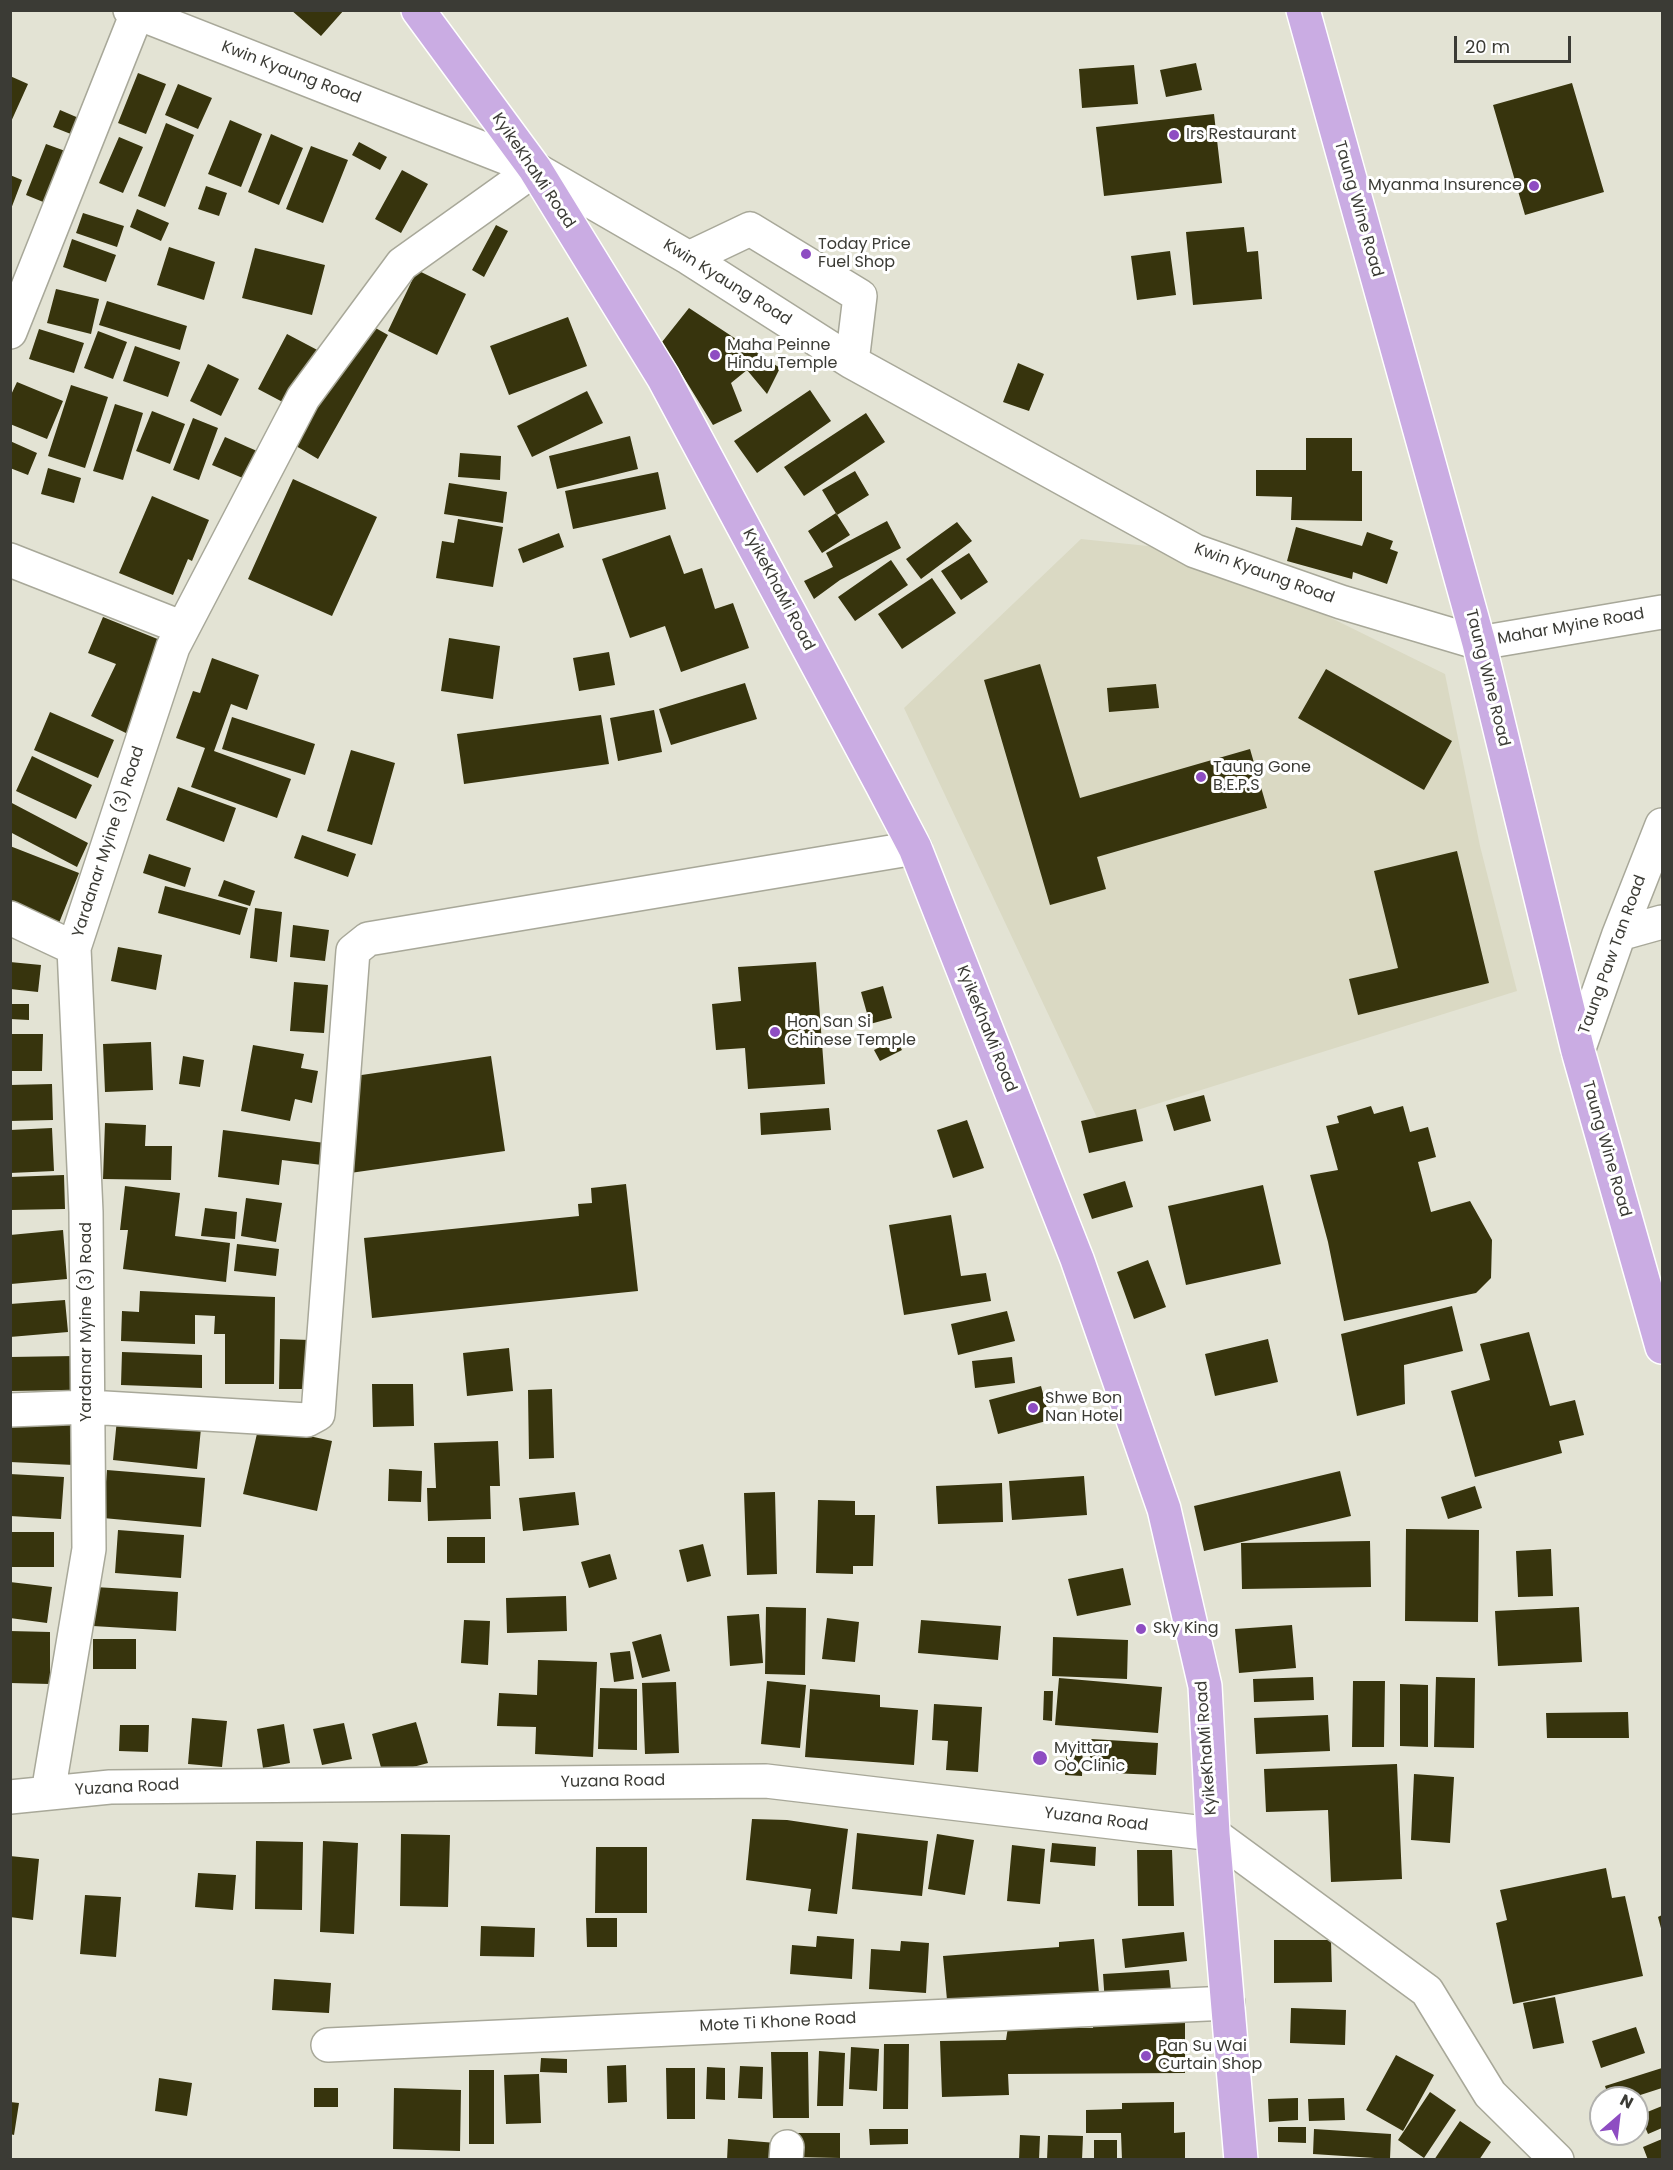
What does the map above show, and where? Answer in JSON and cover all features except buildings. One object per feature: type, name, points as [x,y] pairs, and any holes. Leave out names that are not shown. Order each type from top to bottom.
[{"type":"main road","name":"KyikeKhaMi Road","points":[[418,10],[535,169],[663,377],[915,848],[1077,1259],[1164,1509],[1205,1686],[1213,1834],[1240,2160]]},
{"type":"main road","name":"Taung Wine Road","points":[[1303,10],[1479,643],[1578,1051],[1662,1347]]},
{"type":"street","name":"Kwin Kyaung Road","points":[[134,12],[535,169],[689,258],[852,362],[1195,551],[1341,602],[1479,643]]},
{"type":"street","points":[[10,332],[134,12]]},
{"type":"street","name":"Yardanar Myine (3) Road","points":[[48,1793],[89,1549],[86,1212],[74,948],[173,647],[303,398],[402,264],[535,169]]},
{"type":"street","points":[[689,258],[750,229],[860,296],[852,362]]},
{"type":"street","points":[[10,560],[183,628]]},
{"type":"street","name":"Mahar Myine Road","points":[[1479,643],[1662,612]]},
{"type":"street","name":"Taung Paw Tan Road","points":[[1578,1051],[1619,934],[1662,825]]},
{"type":"street","points":[[10,1410],[88,1407],[307,1420],[318,1414],[353,951],[368,939],[915,848]]},
{"type":"street","points":[[10,918],[74,948]]},
{"type":"street","points":[[1619,934],[1662,922]]},
{"type":"street","name":"Yuzana Road","points":[[10,1797],[110,1786],[766,1780],[1213,1834]]},
{"type":"street","points":[[1213,1834],[1427,1991],[1490,2094],[1557,2160]]},
{"type":"street","name":"Mote Ti Khone Road","points":[[328,2045],[1228,2002]]},
{"type":"shaded area","name":"Taung Gone B.E.P.S","points":[[1081,539],[1195,551],[1445,674],[1480,846],[1517,991],[1099,1122],[904,708]]},
{"type":"place","name":"Irs Restaurant","points":[[1174,135]]},
{"type":"place","name":"Myanma Insurence","points":[[1534,186]]},
{"type":"place","name":"Today Price Fuel Shop","points":[[806,254]]},
{"type":"place","name":"Maha Peinne Hindu Temple","points":[[715,355]]},
{"type":"place","name":"Taung Gone B.E.P.S","points":[[1201,777]]},
{"type":"place","name":"Hon San Si Chinese Temple","points":[[775,1032]]},
{"type":"place","name":"Shwe Bon Nan Hotel","points":[[1033,1408]]},
{"type":"place","name":"Sky King","points":[[1141,1629]]},
{"type":"place","name":"Myittar Oo Clinic","points":[[1040,1758]]},
{"type":"place","name":"Pan Su Wai Curtain Shop","points":[[1146,2056]]}]
